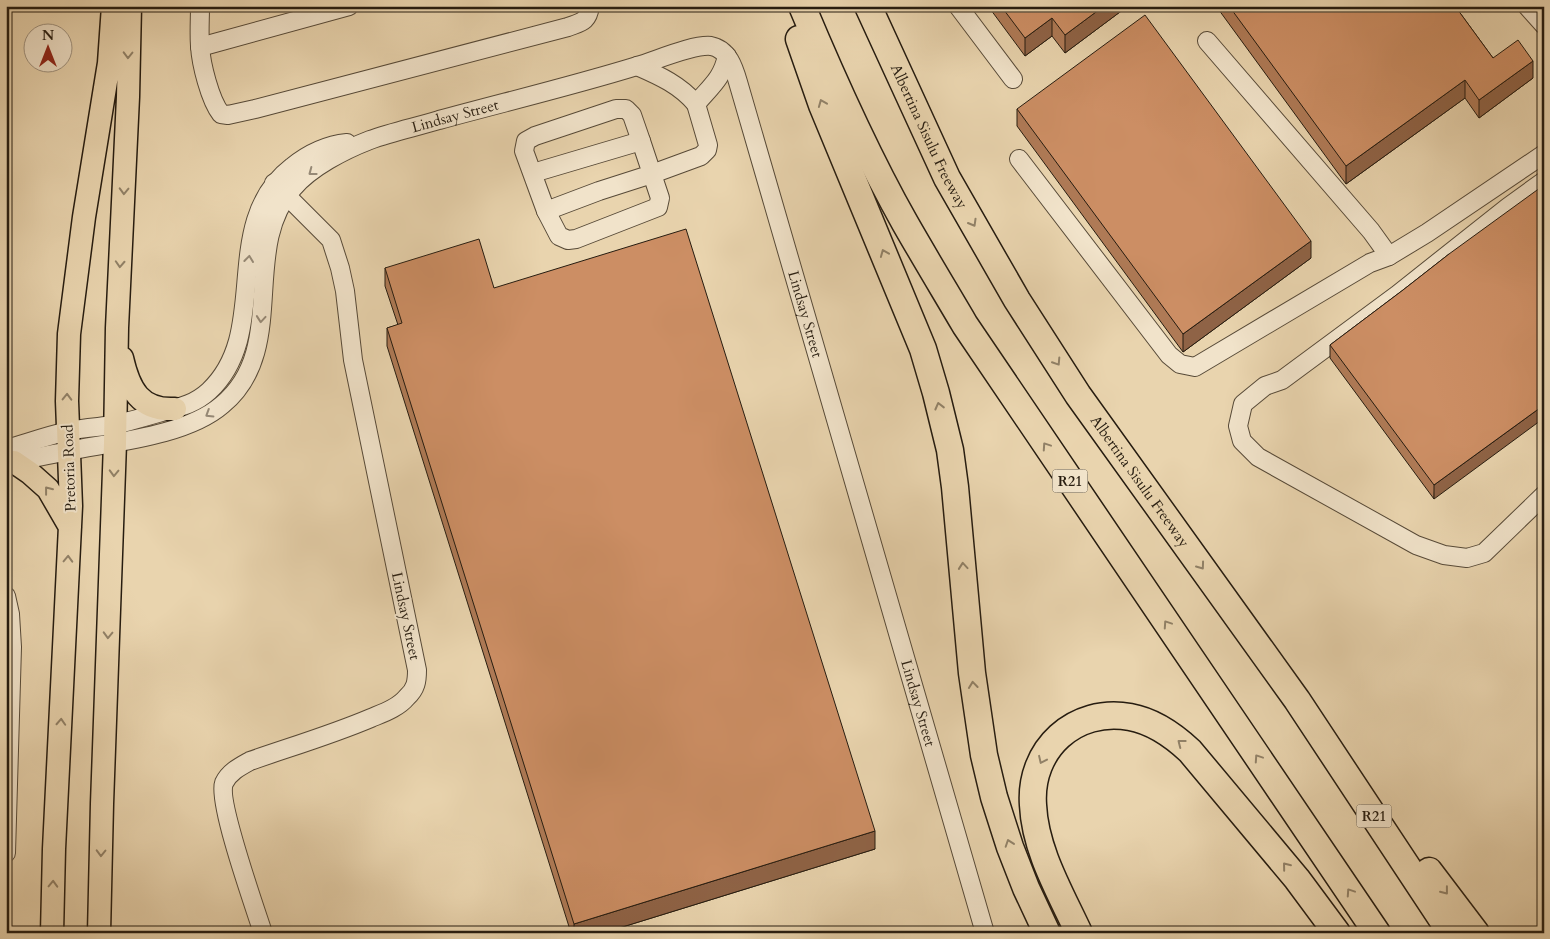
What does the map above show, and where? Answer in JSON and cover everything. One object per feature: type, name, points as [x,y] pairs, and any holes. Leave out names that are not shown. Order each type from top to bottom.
[{"type":"highway","points":[[792,6],[803,52],[822,105],[923,349],[936,393],[950,450],[955,487],[972,673],[984,755],[994,797],[1010,847],[1026,888],[1047,933]]},
{"type":"highway","name":"R21","points":[[802,6],[832,77],[879,173],[905,222],[965,325],[1377,933]]},
{"type":"highway","name":"Albertina Sisulu Freeway","points":[[868,6],[947,178],[1017,300],[1078,395],[1297,700],[1451,933]]},
{"type":"highway","points":[[1297,700],[1476,933]]},
{"type":"highway","points":[[1079,933],[1041,848],[1032,796],[1034,782],[1042,758],[1050,745],[1063,733],[1077,724],[1098,718],[1129,717],[1140,720],[1173,737],[1190,750],[1291,872],[1337,933]]},
{"type":"highway","points":[[1062,898],[1083,933]]},
{"type":"main road","name":"Pretoria Road","points":[[52,933],[57,784],[70,528],[67,401],[69,334],[84,218],[109,62],[113,6]]},
{"type":"main road","points":[[99,933],[130,6]]},
{"type":"main road","points":[[118,328],[124,369],[134,392],[141,400],[153,407],[175,409]]},
{"type":"main road","points":[[9,458],[30,472],[48,489],[70,528]]},
{"type":"lane","points":[[200,6],[200,47],[210,96],[221,114],[228,115],[568,27],[586,20],[590,6]]},
{"type":"lane","points":[[200,47],[349,6]]},
{"type":"lane","points":[[958,6],[1013,79]]},
{"type":"lane","points":[[1527,6],[1544,25]]},
{"type":"lane","points":[[1207,41],[1371,231],[1389,256]]},
{"type":"lane","name":"Lindsay Street","points":[[115,434],[196,401],[209,391],[224,374],[234,356],[238,343],[243,317],[252,234],[265,196],[294,186],[320,165],[370,140],[699,47],[711,46],[718,48],[727,56],[738,82],[864,510],[985,933]]},
{"type":"lane","points":[[696,104],[720,78],[727,56]]},
{"type":"lane","points":[[546,211],[701,156],[707,150],[708,145],[696,104],[687,93],[663,77],[637,66]]},
{"type":"lane","points":[[616,109],[626,109],[632,115],[641,141],[660,198],[658,207],[576,239],[568,240],[558,236],[546,211],[524,152],[526,142],[535,136],[616,109]]},
{"type":"lane","points":[[533,173],[641,141]]},
{"type":"lane","points":[[1019,159],[1169,355],[1180,364],[1194,367],[1370,263],[1389,256],[1435,228],[1544,154]]},
{"type":"lane","points":[[1544,181],[1508,207],[1397,295],[1282,380],[1265,386],[1243,404],[1238,426],[1242,441],[1258,457],[1416,546],[1444,556],[1467,558],[1484,553],[1544,494]]},
{"type":"lane","name":"Lindsay Street","points":[[9,458],[69,441],[115,434],[170,430],[200,420],[222,406],[243,381],[251,367],[257,347],[268,242],[280,190]]},
{"type":"lane","name":"Lindsay Street","points":[[263,933],[226,814],[223,785],[227,778],[237,768],[250,761],[345,729],[390,710],[406,699],[414,690],[418,681],[354,360],[340,268],[331,240],[280,190]]},
{"type":"lane","points":[[6,596],[10,614],[12,647],[6,853]]},
{"type":"building","points":[[1001,6],[1104,6],[1065,35],[1052,18],[1025,38]]},
{"type":"building","points":[[1229,6],[1455,6],[1493,58],[1518,40],[1533,61],[1479,100],[1465,80],[1346,166]]},
{"type":"building","points":[[1145,15],[1311,241],[1183,334],[1017,109]]},
{"type":"building","points":[[1544,185],[1544,405],[1434,485],[1330,345],[1449,254]]},
{"type":"building","points":[[686,229],[875,831],[574,924],[387,328],[402,323],[385,268],[479,239],[494,288]]}]
